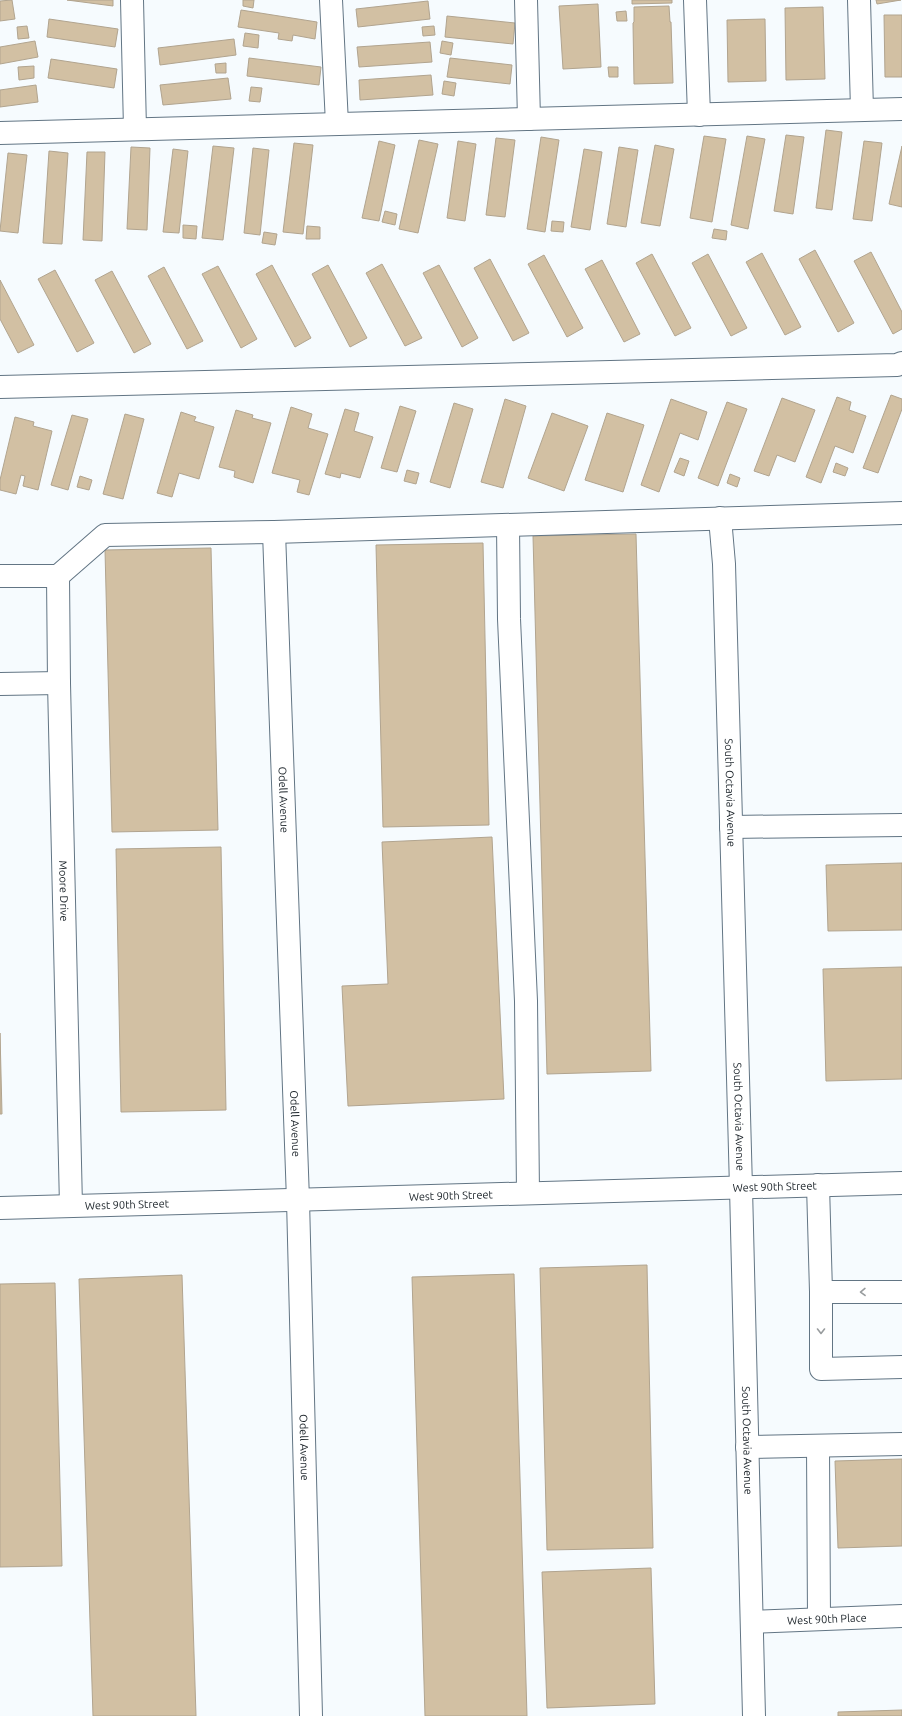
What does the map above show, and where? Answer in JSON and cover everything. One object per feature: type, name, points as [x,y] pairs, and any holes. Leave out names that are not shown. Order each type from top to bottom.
[{"type":"street","points":[[132,0],[135,130]]},
{"type":"street","points":[[331,0],[336,124]]},
{"type":"street","points":[[526,0],[529,119]]},
{"type":"street","points":[[695,0],[699,115]]},
{"type":"street","points":[[859,0],[862,110]]},
{"type":"street","points":[[0,133],[902,109]]},
{"type":"street","points":[[0,387],[897,365],[902,363]]},
{"type":"street","points":[[0,576],[58,576],[105,535],[274,532],[902,513]]},
{"type":"street","name":"South Octavia Avenue","points":[[720,518],[724,564],[742,1188],[754,1716]]},
{"type":"street","points":[[508,525],[510,627],[526,1001],[528,1193]]},
{"type":"street","name":"Odell Avenue","points":[[274,532],[298,1200],[311,1716]]},
{"type":"street","name":"Moore Drive","points":[[58,576],[59,683],[71,1206]]},
{"type":"street","points":[[0,684],[59,683]]},
{"type":"street","points":[[731,827],[902,825]]},
{"type":"street","name":"West 90th Street","points":[[0,1208],[902,1183]]},
{"type":"street","points":[[818,1185],[821,1292],[821,1368],[902,1367]]},
{"type":"street","points":[[821,1292],[902,1292]]},
{"type":"street","points":[[748,1447],[902,1444]]},
{"type":"street","points":[[818,1446],[819,1619]]},
{"type":"street","name":"West 90th Place","points":[[752,1622],[902,1616]]},
{"type":"building","points":[[12,0],[15,19],[0,21],[0,1]]},
{"type":"building","points":[[67,0],[113,0],[113,6]]},
{"type":"building","points":[[243,0],[254,0],[253,8],[243,6]]},
{"type":"building","points":[[632,0],[672,0],[672,3],[632,4]]},
{"type":"building","points":[[876,0],[901,0],[877,4]]},
{"type":"building","points":[[428,1],[430,19],[358,27],[356,9]]},
{"type":"building","points":[[598,4],[601,67],[563,69],[559,6]]},
{"type":"building","points":[[669,6],[673,83],[634,84],[634,7]]},
{"type":"building","points":[[823,7],[825,79],[786,80],[785,8]]},
{"type":"building","points":[[241,10],[317,22],[315,39],[293,35],[292,41],[278,39],[279,33],[238,27]]},
{"type":"building","points":[[626,11],[627,21],[617,21],[616,12]]},
{"type":"building","points":[[884,15],[902,15],[902,77],[885,77]]},
{"type":"building","points":[[447,16],[515,23],[513,44],[445,37]]},
{"type":"building","points":[[49,19],[118,29],[115,47],[47,37]]},
{"type":"building","points":[[765,19],[766,81],[728,82],[727,20]]},
{"type":"building","points":[[27,26],[29,38],[18,39],[17,27]]},
{"type":"building","points":[[434,26],[435,35],[423,36],[422,27]]},
{"type":"building","points":[[245,33],[259,35],[258,48],[243,46]]},
{"type":"building","points":[[234,39],[236,55],[160,65],[158,48]]},
{"type":"building","points":[[35,41],[38,57],[0,64],[0,47]]},
{"type":"building","points":[[442,41],[453,43],[451,55],[440,53]]},
{"type":"building","points":[[430,42],[432,62],[359,67],[357,47]]},
{"type":"building","points":[[249,58],[321,67],[319,85],[247,76]]},
{"type":"building","points":[[450,58],[512,65],[510,84],[447,77]]},
{"type":"building","points":[[51,59],[117,69],[114,88],[48,78]]},
{"type":"building","points":[[226,63],[226,73],[216,73],[215,64]]},
{"type":"building","points":[[34,66],[34,78],[19,80],[18,67]]},
{"type":"building","points":[[608,67],[618,67],[618,77],[609,77]]},
{"type":"building","points":[[431,75],[433,95],[360,100],[359,80]]},
{"type":"building","points":[[228,78],[231,99],[163,105],[160,85]]},
{"type":"building","points":[[444,81],[456,83],[454,96],[442,94]]},
{"type":"building","points":[[36,85],[38,102],[0,107],[0,90]]},
{"type":"building","points":[[251,87],[262,88],[260,102],[249,101]]},
{"type":"building","points":[[826,130],[842,132],[832,210],[816,208]]},
{"type":"building","points":[[786,135],[804,137],[793,214],[774,211]]},
{"type":"building","points":[[704,136],[726,139],[712,222],[690,218]]},
{"type":"building","points":[[747,136],[765,139],[748,229],[731,225]]},
{"type":"building","points":[[541,137],[559,140],[545,232],[527,229]]},
{"type":"building","points":[[496,138],[515,140],[505,217],[486,215]]},
{"type":"building","points":[[419,140],[438,144],[418,233],[399,229]]},
{"type":"building","points":[[379,141],[395,145],[379,221],[362,218]]},
{"type":"building","points":[[458,141],[476,144],[465,221],[447,218]]},
{"type":"building","points":[[864,141],[882,143],[872,221],[853,219]]},
{"type":"building","points":[[294,143],[313,145],[303,234],[283,232]]},
{"type":"building","points":[[655,145],[674,149],[660,226],[641,223]]},
{"type":"building","points":[[213,146],[234,148],[223,240],[202,238]]},
{"type":"building","points":[[902,146],[902,207],[889,204]]},
{"type":"building","points":[[131,147],[150,148],[147,230],[127,229]]},
{"type":"building","points":[[619,147],[638,150],[626,227],[607,224]]},
{"type":"building","points":[[253,148],[269,150],[260,235],[244,233]]},
{"type":"building","points":[[173,149],[188,151],[179,233],[163,232]]},
{"type":"building","points":[[584,149],[602,152],[590,230],[571,227]]},
{"type":"building","points":[[49,151],[68,153],[62,244],[43,243]]},
{"type":"building","points":[[87,152],[105,152],[102,241],[83,240]]},
{"type":"building","points":[[8,153],[27,155],[18,233],[0,231]]},
{"type":"building","points":[[385,211],[397,214],[395,225],[382,222]]},
{"type":"building","points":[[552,221],[564,222],[563,232],[551,231]]},
{"type":"building","points":[[183,225],[197,226],[196,239],[183,238]]},
{"type":"building","points":[[307,226],[320,227],[320,239],[306,239]]},
{"type":"building","points":[[714,229],[727,231],[726,240],[712,238]]},
{"type":"building","points":[[264,232],[277,234],[275,245],[262,243]]},
{"type":"building","points":[[815,250],[854,323],[838,332],[799,259]]},
{"type":"building","points":[[871,252],[902,312],[902,329],[893,334],[854,261]]},
{"type":"building","points":[[762,253],[801,327],[785,335],[746,262]]},
{"type":"building","points":[[652,254],[691,328],[675,336],[636,263]]},
{"type":"building","points":[[708,254],[747,328],[731,336],[692,263]]},
{"type":"building","points":[[544,255],[583,328],[567,337],[528,264]]},
{"type":"building","points":[[490,259],[529,333],[513,341],[474,268]]},
{"type":"building","points":[[602,260],[640,334],[624,342],[585,269]]},
{"type":"building","points":[[382,264],[422,338],[405,346],[366,273]]},
{"type":"building","points":[[272,265],[311,338],[295,347],[256,274]]},
{"type":"building","points":[[328,265],[367,338],[350,347],[312,274]]},
{"type":"building","points":[[439,265],[478,338],[462,347],[423,273]]},
{"type":"building","points":[[218,266],[257,339],[241,348],[202,274]]},
{"type":"building","points":[[164,267],[203,341],[187,349],[148,276]]},
{"type":"building","points":[[55,270],[94,343],[77,352],[38,279]]},
{"type":"building","points":[[112,271],[151,344],[134,353],[95,280]]},
{"type":"building","points":[[0,280],[34,345],[18,353],[0,319]]},
{"type":"building","points":[[891,395],[902,399],[902,409],[878,473],[863,468]]},
{"type":"building","points":[[837,397],[851,402],[849,410],[866,416],[853,453],[835,446],[821,483],[806,477]]},
{"type":"building","points":[[782,398],[815,410],[795,462],[777,455],[769,476],[754,471]]},
{"type":"building","points":[[505,399],[526,406],[503,488],[481,482]]},
{"type":"building","points":[[671,399],[707,412],[698,440],[680,433],[659,492],[641,485]]},
{"type":"building","points":[[727,402],[747,409],[718,486],[698,478]]},
{"type":"building","points":[[454,403],[473,409],[450,488],[430,482]]},
{"type":"building","points":[[400,406],[416,411],[397,472],[381,468]]},
{"type":"building","points":[[291,407],[312,414],[308,428],[328,434],[309,495],[297,492],[300,480],[272,473]]},
{"type":"building","points":[[345,409],[359,413],[354,431],[373,437],[360,478],[341,473],[340,478],[325,474]]},
{"type":"building","points":[[236,410],[253,415],[252,418],[271,423],[253,483],[234,477],[235,471],[219,467]]},
{"type":"building","points":[[181,412],[196,417],[194,421],[214,427],[199,479],[179,473],[172,497],[157,493]]},
{"type":"building","points":[[552,413],[588,426],[564,491],[528,478]]},
{"type":"building","points":[[607,413],[644,425],[623,492],[585,480]]},
{"type":"building","points":[[125,414],[144,419],[123,499],[103,494]]},
{"type":"building","points":[[72,415],[88,419],[68,490],[51,485]]},
{"type":"building","points":[[15,417],[34,422],[33,426],[52,431],[38,490],[23,486],[25,476],[21,475],[16,494],[0,490],[0,480]]},
{"type":"building","points":[[680,458],[689,461],[684,476],[674,472]]},
{"type":"building","points":[[836,463],[848,468],[845,476],[833,472]]},
{"type":"building","points":[[407,470],[419,473],[416,484],[404,481]]},
{"type":"building","points":[[730,474],[740,478],[737,487],[727,483]]},
{"type":"building","points":[[80,476],[92,480],[89,490],[77,487]]},
{"type":"building","points":[[636,534],[651,1071],[547,1074],[533,536]]},
{"type":"building","points":[[483,543],[489,825],[383,827],[376,545]]},
{"type":"building","points":[[211,548],[218,830],[112,832],[105,550]]},
{"type":"building","points":[[492,837],[504,1099],[348,1106],[342,986],[388,984],[382,842]]},
{"type":"building","points":[[221,847],[226,1110],[121,1112],[116,849]]},
{"type":"building","points":[[902,863],[902,930],[828,931],[826,865]]},
{"type":"building","points":[[902,967],[902,1079],[826,1081],[823,969]]},
{"type":"building","points":[[0,1033],[2,1114],[0,1114]]},
{"type":"building","points":[[647,1265],[653,1548],[547,1550],[540,1268]]},
{"type":"building","points":[[514,1274],[527,1716],[425,1716],[412,1277]]},
{"type":"building","points":[[182,1275],[196,1716],[93,1716],[79,1279]]},
{"type":"building","points":[[55,1283],[62,1566],[0,1567],[0,1284]]},
{"type":"building","points":[[902,1459],[902,1546],[838,1548],[835,1461]]},
{"type":"building","points":[[651,1568],[655,1704],[547,1708],[542,1572]]},
{"type":"building","points":[[902,1710],[902,1716],[838,1716],[838,1712]]}]
